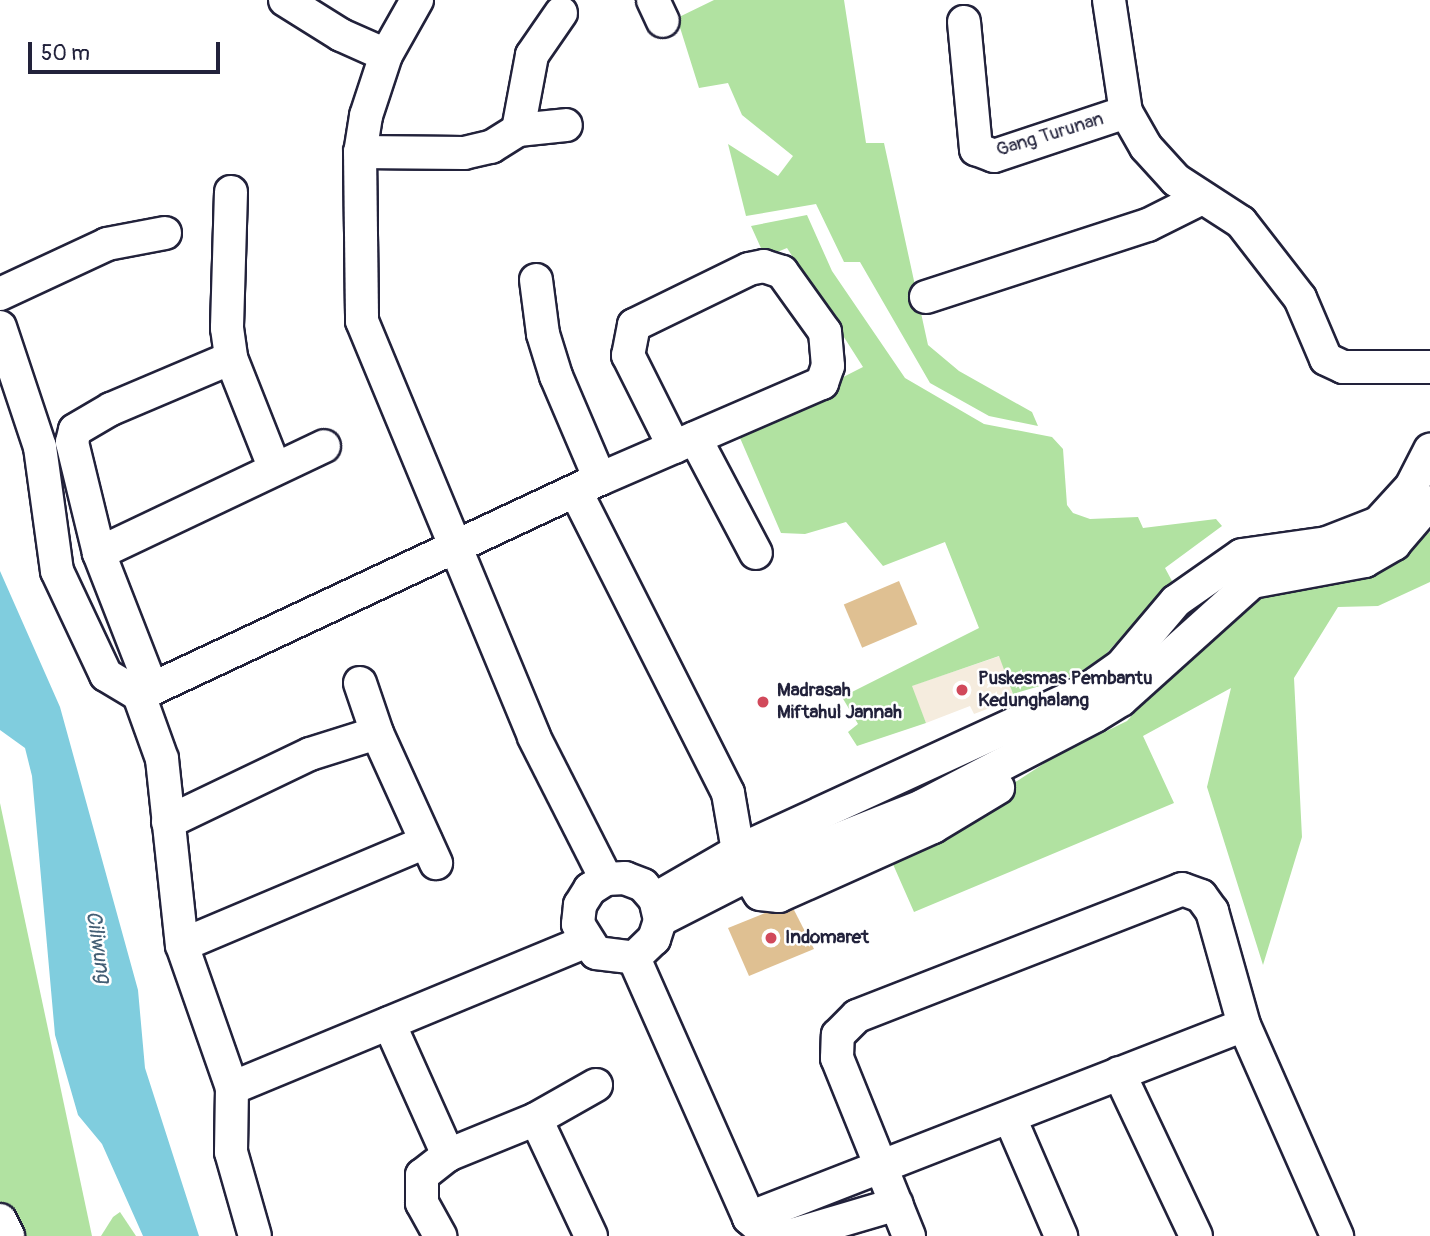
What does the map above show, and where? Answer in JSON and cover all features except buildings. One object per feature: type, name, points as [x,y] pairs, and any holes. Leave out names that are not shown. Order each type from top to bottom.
[{"type":"street","points":[[285,0],[341,35],[386,55]]},
{"type":"street","points":[[417,0],[374,82],[360,152],[362,321],[534,737],[606,879]]},
{"type":"street","points":[[1109,0],[1126,112],[1146,147],[1202,198],[1241,222],[1300,298],[1326,359],[1343,367],[1430,367]]},
{"type":"street","points":[[518,130],[532,55],[561,13]]},
{"type":"street","name":"Gang Turunan","points":[[964,22],[976,149],[994,156],[1126,112]]},
{"type":"street","points":[[360,152],[464,153],[491,147],[518,130],[566,125]]},
{"type":"street","points":[[230,192],[227,328],[231,358],[275,469]]},
{"type":"street","points":[[926,297],[1148,225],[1202,198]]},
{"type":"street","points":[[0,294],[107,244],[165,233]]},
{"type":"street","points":[[0,327],[40,447],[57,571],[106,674],[145,692],[588,486],[685,442],[822,383],[828,366],[825,332],[782,272],[764,265],[749,269],[635,325],[628,355],[685,442],[756,552]]},
{"type":"street","points":[[536,280],[543,334],[588,486],[728,793],[743,863]]},
{"type":"street","points":[[231,358],[111,409],[75,430],[72,442],[99,552],[145,692],[163,759],[182,945],[232,1088],[231,1152],[255,1236]]},
{"type":"street","points":[[99,552],[324,446]]},
{"type":"street","points":[[743,863],[927,817],[1121,701],[1252,582],[1365,561],[1394,544],[1424,493],[1430,450]]},
{"type":"street","points":[[658,909],[743,863],[1084,692],[1121,666],[1176,601],[1208,575],[1264,548],[1327,543],[1378,523],[1424,493]]},
{"type":"street","points":[[182,945],[431,853],[377,733],[360,683]]},
{"type":"street","points":[[168,822],[310,754],[377,733]]},
{"type":"street","points":[[606,879],[634,881],[658,909],[654,939],[634,958],[611,958],[585,942],[578,924],[580,905],[606,879]]},
{"type":"street","points":[[909,1236],[884,1167],[837,1058],[838,1035],[857,1016],[1170,892],[1193,889],[1212,911],[1244,1025],[1337,1236]]},
{"type":"street","points":[[232,1088],[585,942]]},
{"type":"street","points":[[634,958],[749,1218],[766,1233],[792,1235],[897,1204]]},
{"type":"street","points":[[389,1023],[448,1155]]},
{"type":"street","points":[[749,1218],[1244,1025]]},
{"type":"street","points":[[1119,1073],[1196,1236]]},
{"type":"street","points":[[440,1236],[422,1203],[422,1175],[448,1155],[536,1119],[596,1085]]},
{"type":"street","points":[[1010,1118],[1061,1236]]},
{"type":"street","points":[[536,1119],[592,1236]]},
{"type":"street","points":[[0,1220],[8,1236]]},
{"type":"shaded area","name":"Puskesmas Pembantu Kedunghalang","points":[[1000,656],[1013,694],[993,698],[995,706],[974,714],[970,706],[926,723],[911,686]]},
{"type":"green space","points":[[714,0],[844,0],[866,143],[884,143],[928,345],[959,371],[1032,412],[1038,426],[989,416],[930,383],[860,262],[844,262],[816,204],[746,216],[728,144],[778,176],[793,156],[742,115],[728,83],[699,88],[677,18]]},
{"type":"green space","points":[[807,215],[832,271],[905,378],[984,424],[1052,437],[1063,449],[1067,505],[1073,513],[1090,519],[1138,517],[1143,528],[1216,519],[1222,526],[1165,568],[1172,581],[1105,655],[1074,676],[1013,694],[999,656],[912,686],[926,723],[857,746],[848,732],[858,724],[842,697],[979,628],[945,542],[883,566],[846,522],[805,534],[781,533],[737,431],[863,367],[787,248],[765,257],[751,226]]},
{"type":"green space","points":[[1430,532],[1430,582],[1378,606],[1338,607],[1294,678],[1302,837],[1263,965],[1207,787],[1231,688],[1143,736],[1174,803],[914,912],[892,862],[1054,757],[1127,721],[1252,582],[1380,559]]},
{"type":"green space","points":[[0,803],[92,1236],[0,1236]]},
{"type":"green space","points":[[120,1212],[136,1236],[101,1236],[113,1217]]},
{"type":"water","name":"Ciliwung","points":[[0,571],[60,707],[138,990],[145,1068],[199,1236],[143,1236],[102,1144],[78,1115],[55,1035],[32,776],[25,748],[0,730]]},
{"type":"place","name":"Puskesmas Pembantu Kedunghalang","points":[[962,690]]},
{"type":"place","name":"Madrasah Miftahul Jannah","points":[[763,702]]},
{"type":"place","name":"Indomaret","points":[[771,938]]}]
